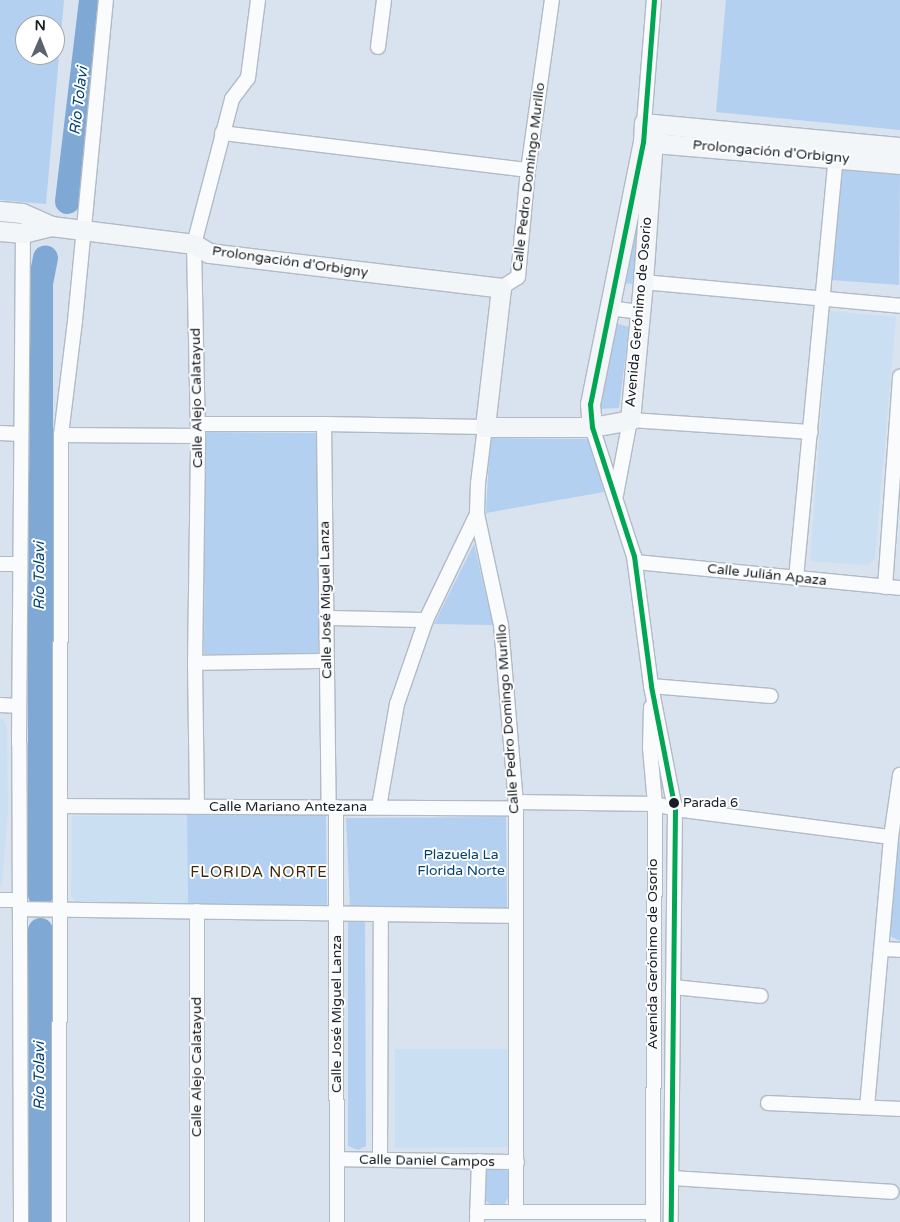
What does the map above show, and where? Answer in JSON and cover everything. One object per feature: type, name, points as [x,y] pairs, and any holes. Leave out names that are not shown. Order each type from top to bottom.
[{"type":"street","points":[[59,1222],[61,435],[75,321],[82,229],[106,0]]},
{"type":"street","name":"Calle Alejo Calatayud","points":[[197,806],[195,663],[198,430],[194,244],[232,99],[248,78],[258,0]]},
{"type":"street","points":[[378,47],[384,0]]},
{"type":"street","name":"Calle Pedro Domingo Murillo","points":[[516,1212],[516,805],[502,625],[477,514],[478,483],[501,288],[518,276],[528,170],[552,0]]},
{"type":"street","name":"Avenida Gerónimo de Osorio","points":[[616,498],[630,420],[643,282],[654,0]]},
{"type":"street","points":[[222,133],[528,170]]},
{"type":"street","name":"Prolongación d'Orbigny","points":[[648,133],[900,147]]},
{"type":"street","name":"Prolongación d'Orbigny","points":[[648,133],[900,164]]},
{"type":"street","name":"Avenida Gerónimo de Osorio","points":[[648,133],[608,308],[590,404],[592,427],[635,562],[651,686],[675,809],[671,1222]]},
{"type":"street","points":[[796,578],[836,157]]},
{"type":"street","name":"Prolongación d'Orbigny","points":[[0,211],[22,213],[51,226],[194,244],[209,253],[501,288]]},
{"type":"street","name":"Prolongación d'Orbigny","points":[[0,231],[23,233],[51,226]]},
{"type":"street","points":[[21,1222],[19,706],[23,233]]},
{"type":"street","points":[[643,282],[900,306]]},
{"type":"street","points":[[608,308],[640,312]]},
{"type":"street","points":[[885,586],[900,376]]},
{"type":"street","points":[[61,435],[324,424],[592,427],[630,420],[811,432]]},
{"type":"street","name":"Calle José Miguel Lanza","points":[[324,424],[327,661],[336,913],[337,1222]]},
{"type":"street","points":[[0,433],[21,434]]},
{"type":"street","points":[[379,807],[397,704],[426,620],[477,514]]},
{"type":"street","name":"Calle Julián Apaza","points":[[635,562],[900,588]]},
{"type":"street","points":[[0,564],[20,564]]},
{"type":"street","points":[[327,618],[426,620]]},
{"type":"street","points":[[195,663],[327,661]]},
{"type":"street","points":[[651,686],[771,696]]},
{"type":"street","name":"Avenida Gerónimo de Osorio","points":[[651,686],[650,748],[655,804],[653,1217]]},
{"type":"street","points":[[0,705],[19,706]]},
{"type":"street","points":[[867,1107],[892,837],[900,776]]},
{"type":"street","name":"Calle Mariano Antezana","points":[[60,806],[379,807],[655,804],[675,809],[892,837]]},
{"type":"street","points":[[0,900],[20,905],[60,909],[515,916]]},
{"type":"street","name":"Calle Alejo Calatayud","points":[[197,911],[197,1222]]},
{"type":"street","points":[[380,1160],[381,914]]},
{"type":"street","points":[[882,949],[900,950]]},
{"type":"street","points":[[673,987],[761,996]]},
{"type":"street","points":[[768,1103],[900,1109]]},
{"type":"street","name":"Calle Daniel Campos","points":[[337,1160],[517,1162]]},
{"type":"street","points":[[480,1161],[477,1217],[516,1212],[653,1217]]},
{"type":"street","points":[[652,1193],[671,1185],[892,1192]]},
{"type":"shaded area","points":[[829,311],[896,317],[875,558],[868,565],[810,561]]},
{"type":"shaded area","points":[[0,719],[3,719],[7,727],[8,810],[2,885],[0,886]]},
{"type":"shaded area","points":[[187,815],[188,905],[78,904],[71,897],[72,816]]},
{"type":"shaded area","points":[[395,1049],[510,1049],[509,1147],[395,1148]]},
{"type":"green space","points":[[0,0],[64,0],[63,15],[15,15],[15,65],[58,65],[46,204],[0,200]]},
{"type":"green space","points":[[726,0],[900,0],[900,130],[716,112]]},
{"type":"green space","points":[[840,168],[900,173],[899,285],[831,280]]},
{"type":"green space","points":[[640,194],[635,284],[621,283]]},
{"type":"green space","points":[[614,323],[629,327],[619,408],[600,409],[599,401]]},
{"type":"green space","points":[[205,432],[320,433],[318,654],[204,654]]},
{"type":"green space","points":[[490,438],[590,439],[604,492],[486,513]]},
{"type":"green space","points":[[474,544],[493,625],[434,624]]},
{"type":"green space","points":[[326,813],[327,906],[188,905],[187,815]]},
{"type":"green space","name":"Plazuela La Florida Norte","points":[[506,817],[507,909],[350,907],[346,818]]},
{"type":"green space","points":[[900,832],[900,941],[892,937],[890,932]]},
{"type":"green space","points":[[352,918],[361,918],[365,923],[366,1146],[358,1150],[348,1146],[348,922]]},
{"type":"green space","points":[[497,1167],[508,1171],[511,1178],[510,1194],[503,1207],[494,1208],[483,1198],[484,1174],[489,1168]]},
{"type":"waterway","name":"Río Tolavi","points":[[67,201],[91,0]]},
{"type":"waterway","name":"Río Tolavi","points":[[40,894],[40,283],[45,257]]},
{"type":"waterway","name":"Río Tolavi","points":[[40,930],[40,1222]]},
{"type":"transit line","points":[[654,0],[643,142],[590,404],[592,427],[634,556],[651,686],[675,809],[671,1222]]},
{"type":"place","name":"Parada 6","points":[[674,803]]},
{"type":"district","name":"FLORIDA NORTE","points":[[259,873]]}]
